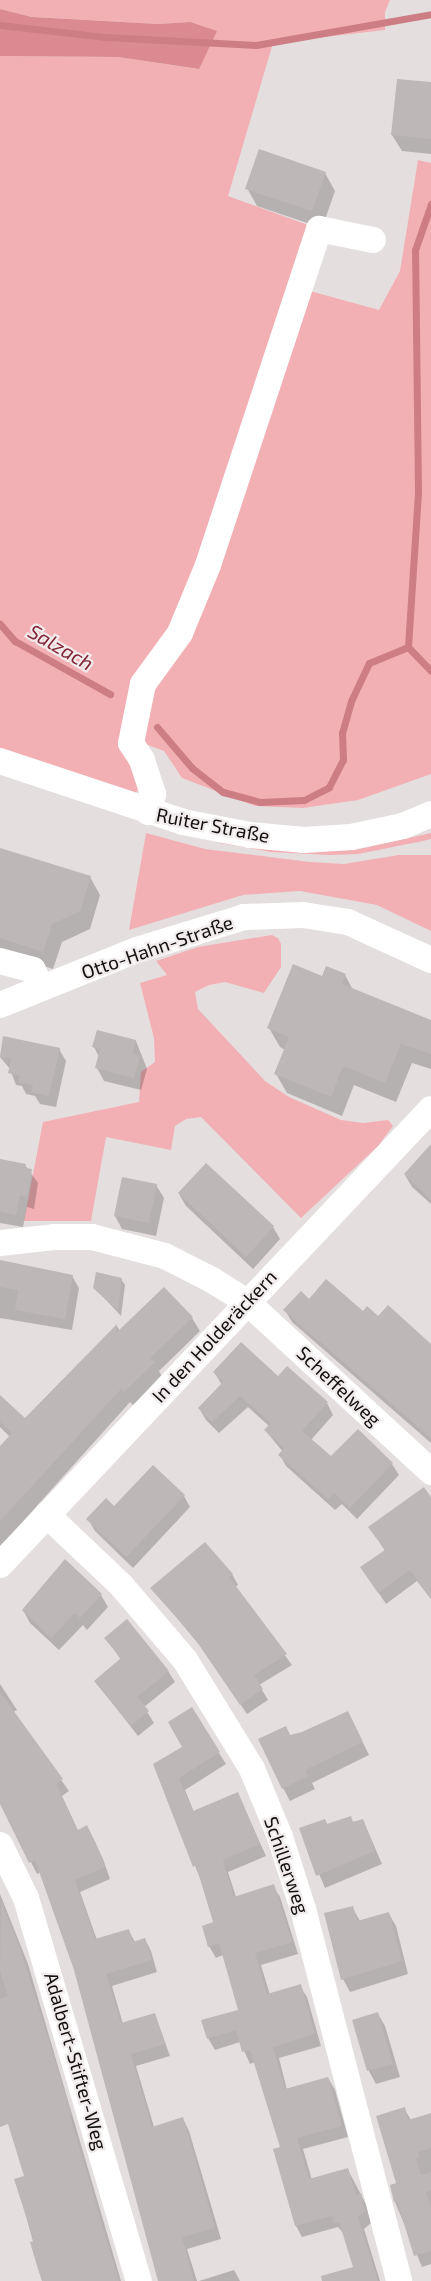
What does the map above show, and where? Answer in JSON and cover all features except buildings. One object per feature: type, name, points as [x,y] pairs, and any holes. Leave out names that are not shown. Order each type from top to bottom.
[{"type":"street","points":[[148,812],[153,794],[142,760],[131,743],[143,684],[180,633],[208,565],[319,229],[373,240]]},
{"type":"street","name":"Ruiter Straße","points":[[0,761],[148,812],[250,835],[304,840],[351,837],[403,826],[431,814]]},
{"type":"street","name":"Otto-Hahn-Straße","points":[[0,1005],[137,950],[244,917],[304,915],[348,922],[431,960]]},
{"type":"street","points":[[0,961],[32,970],[41,988]]},
{"type":"street","name":"In den Holderäckern","points":[[0,1566],[246,1301],[431,1108]]},
{"type":"street","name":"Scheffelweg","points":[[0,1243],[54,1237],[92,1237],[165,1256],[246,1301],[431,1472]]},
{"type":"street","name":"Schillerweg","points":[[47,1515],[121,1585],[185,1660],[252,1768],[280,1837],[303,1909],[399,2281]]},
{"type":"street","name":"Adalbert-Stifter-Weg","points":[[0,1845],[29,1907],[139,2281]]},
{"type":"shaded area","points":[[0,0],[390,0],[385,12],[385,30],[273,43],[228,196],[319,229],[299,288],[379,310],[400,271],[418,160],[431,163],[431,774],[358,800],[303,808],[255,806],[182,778],[164,751],[145,744],[140,787],[135,794],[0,748],[0,56],[118,57],[198,69],[190,22],[158,24],[32,17],[0,9]]},
{"type":"shaded area","points":[[0,9],[32,17],[158,24],[190,22],[217,31],[199,69],[118,57],[0,56]]},
{"type":"shaded area","points":[[146,833],[205,849],[310,862],[344,864],[399,855],[431,855],[431,931],[377,905],[300,891],[243,895],[129,930]]},
{"type":"shaded area","points":[[431,833],[431,839],[358,854],[329,855],[271,852],[220,843],[221,838],[318,851],[355,850]]},
{"type":"shaded area","points":[[272,935],[278,938],[281,944],[281,967],[264,993],[225,982],[209,985],[195,992],[198,1009],[265,1081],[289,1097],[341,1120],[363,1123],[388,1120],[393,1126],[378,1146],[301,1218],[201,1117],[186,1119],[175,1126],[171,1150],[106,1137],[91,1221],[24,1221],[43,1122],[139,1102],[141,1072],[155,1062],[154,1038],[140,983],[167,975],[156,961],[198,947]]},
{"type":"waterway","points":[[0,25],[106,37],[256,45],[431,14]]},
{"type":"waterway","points":[[408,647],[418,491],[415,250],[431,204]]},
{"type":"waterway","name":"Salzach","points":[[0,624],[15,641],[110,694]]},
{"type":"waterway","name":"Salzach","points":[[157,727],[192,768],[223,792],[260,802],[304,800],[329,787],[343,760],[342,733],[351,701],[369,663],[408,647],[431,671]]}]
